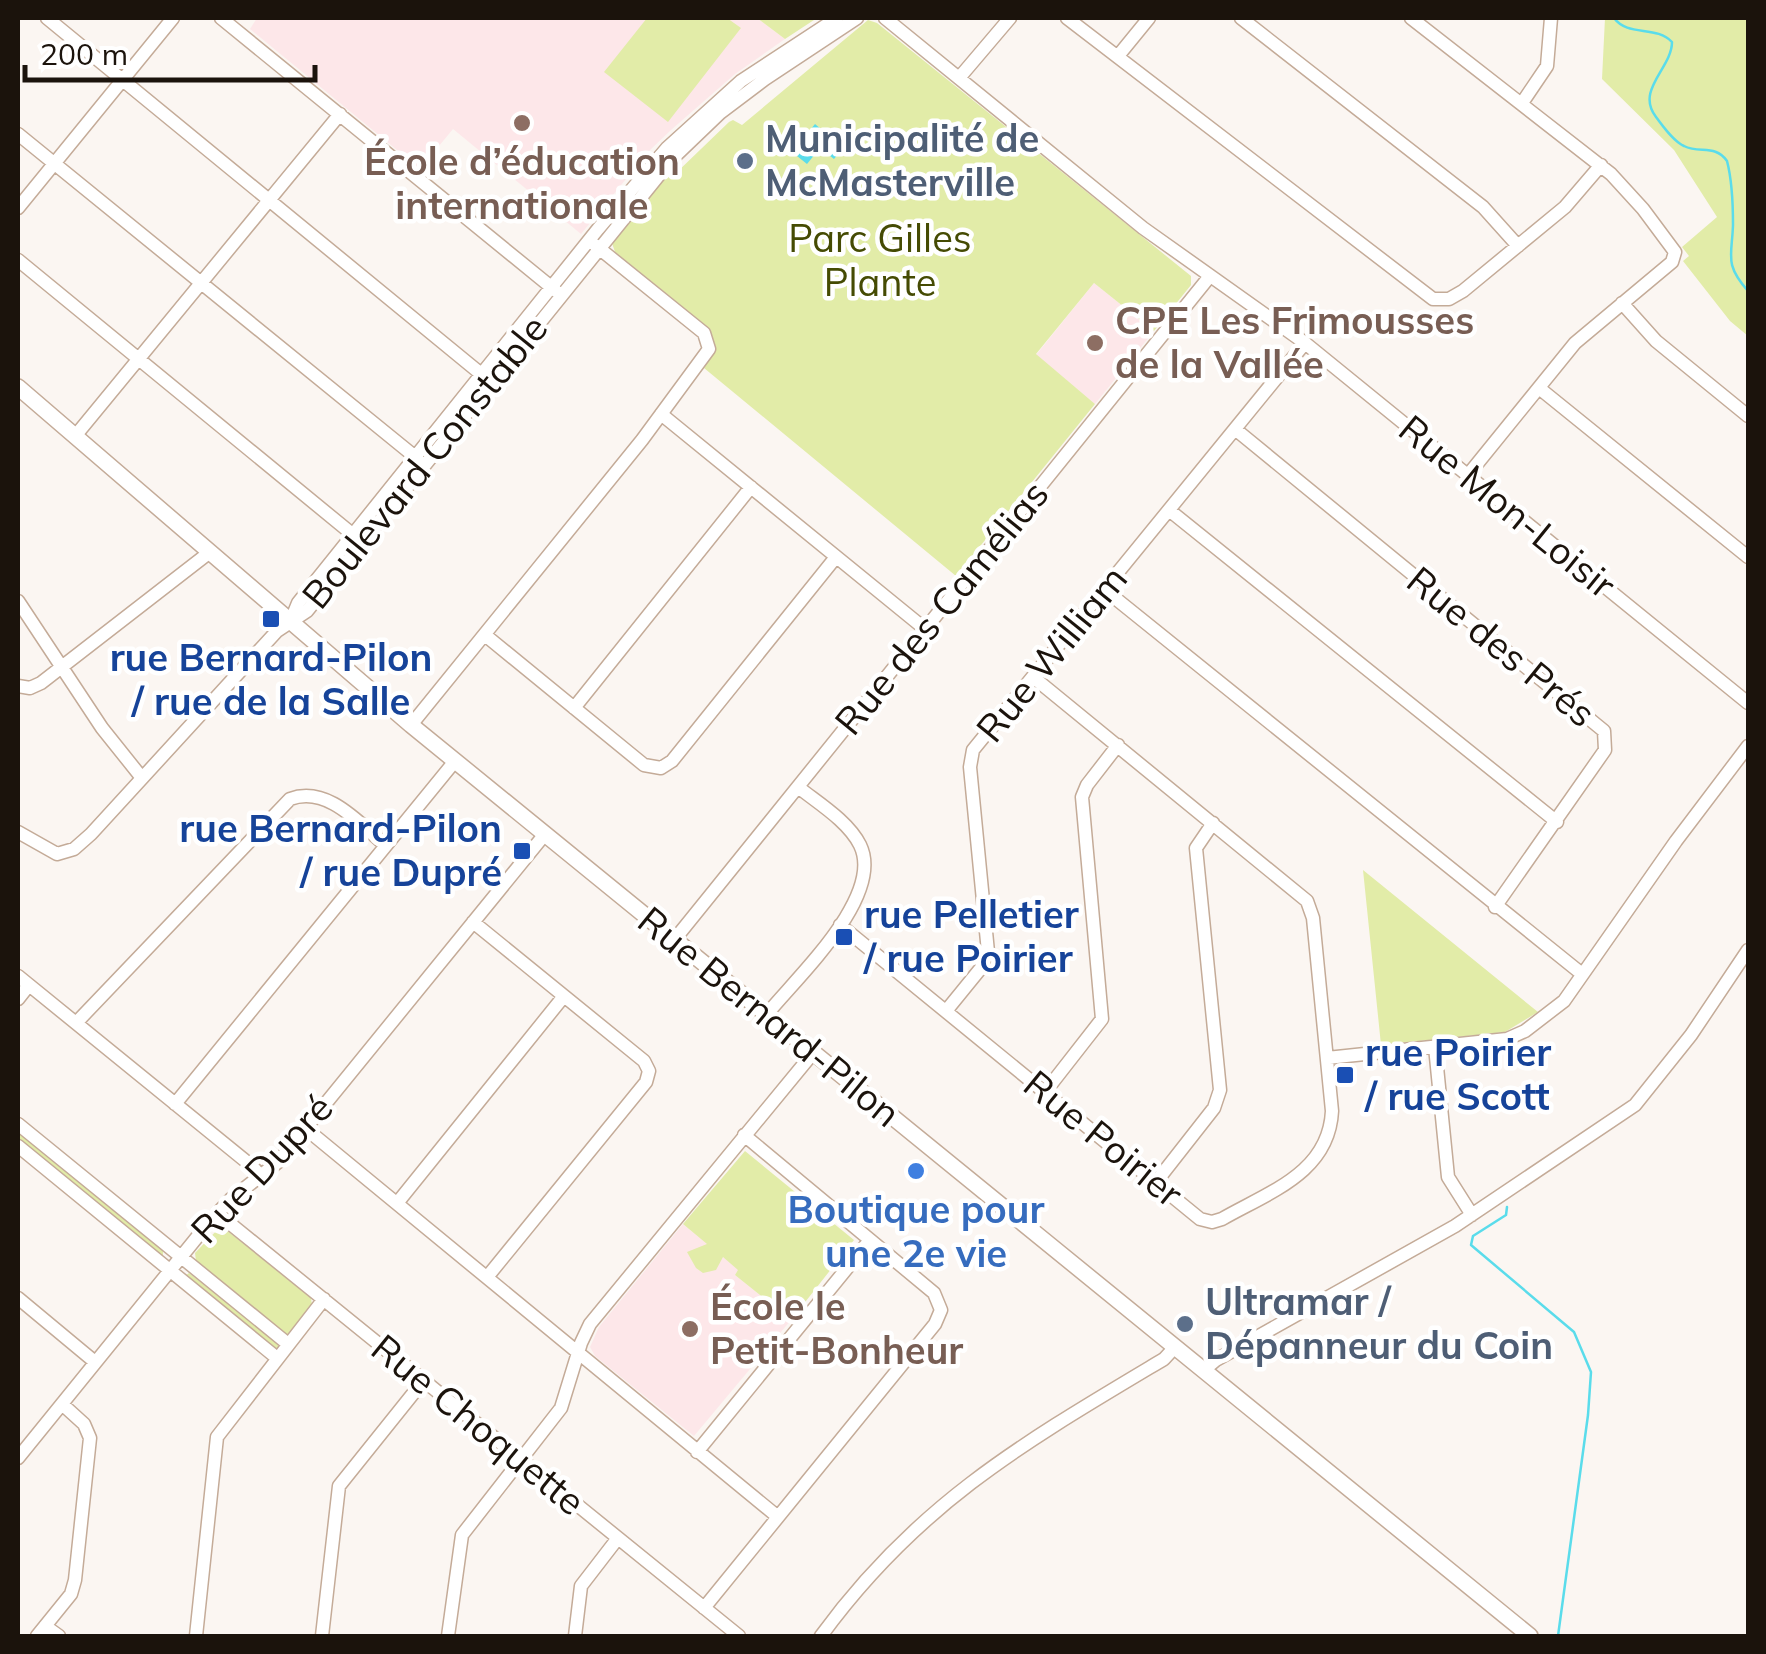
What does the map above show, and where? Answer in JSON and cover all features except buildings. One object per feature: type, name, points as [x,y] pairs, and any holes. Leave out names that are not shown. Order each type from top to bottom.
[{"type":"main road","name":"Rue Bernard-Pilon","points":[[18,387],[411,725],[1530,1636]]},
{"type":"street","points":[[47,18],[487,378]]},
{"type":"street","points":[[18,208],[173,18]]},
{"type":"street","points":[[221,18],[556,292]]},
{"type":"street","name":"Boulevard Constable","points":[[18,832],[50,852],[68,853],[91,834],[277,631],[290,622],[298,604],[358,539],[659,166],[837,18]]},
{"type":"street","name":"Boulevard Constable","points":[[788,55],[857,18]]},
{"type":"street","name":"Rue Mon-Loisir","points":[[884,18],[1143,228],[1305,344],[1748,703]]},
{"type":"street","points":[[959,78],[1010,18]]},
{"type":"street","points":[[1067,18],[1426,296],[1452,298],[1574,198],[1601,165]]},
{"type":"street","points":[[1118,56],[1149,18]]},
{"type":"street","points":[[1241,18],[1482,208],[1518,246]]},
{"type":"street","points":[[1412,18],[1601,165],[1630,194],[1674,250],[1672,262],[1575,343],[1468,475]]},
{"type":"street","points":[[1522,103],[1546,70],[1552,18]]},
{"type":"street","points":[[76,435],[340,114]]},
{"type":"street","points":[[18,134],[421,461]]},
{"type":"street","points":[[411,725],[706,355],[709,340],[594,244]]},
{"type":"street","points":[[18,260],[358,539]]},
{"type":"street","name":"Rue des Camélias","points":[[675,939],[1210,276]]},
{"type":"street","points":[[1622,303],[1656,341],[1748,416]]},
{"type":"street","name":"Rue William","points":[[946,1011],[982,968],[988,952],[970,758],[975,747],[1305,344]]},
{"type":"street","points":[[1540,388],[1748,557]]},
{"type":"street","points":[[661,414],[925,629]]},
{"type":"street","name":"Rue des Prés","points":[[1235,429],[1602,728],[1607,740],[1605,750],[1495,907]]},
{"type":"street","points":[[574,708],[751,487]]},
{"type":"street","points":[[1170,510],[1557,822]]},
{"type":"street","points":[[18,686],[34,687],[62,668],[210,552]]},
{"type":"street","points":[[485,635],[644,765],[655,769],[667,766],[836,557]]},
{"type":"street","points":[[1105,590],[1582,974]]},
{"type":"street","points":[[18,601],[142,778]]},
{"type":"street","name":"Rue Poirier","points":[[840,925],[1200,1219],[1212,1222],[1303,1172],[1320,1154],[1330,1130],[1332,1111],[1309,905],[1301,894],[1034,677]]},
{"type":"street","points":[[1045,1092],[1102,1018],[1082,797],[1118,745]]},
{"type":"street","points":[[1327,1058],[1502,1040],[1518,1035],[1560,1005],[1748,746]]},
{"type":"street","points":[[175,1104],[455,761]]},
{"type":"street","points":[[767,1014],[840,925],[862,884],[865,868],[862,852],[848,829],[798,787]]},
{"type":"street","points":[[76,1024],[290,799],[308,794],[326,799],[386,845]]},
{"type":"street","points":[[1156,1182],[1214,1108],[1220,1090],[1196,848],[1213,823]]},
{"type":"street","name":"Rue Dupré","points":[[19,1453],[217,1213],[278,1162],[545,834]]},
{"type":"street","points":[[473,922],[644,1061],[649,1074],[488,1276]]},
{"type":"street","points":[[1204,1370],[1472,1216],[1645,1096],[1709,1011],[1748,950]]},
{"type":"street","points":[[18,999],[23,981],[253,1167],[261,1178]]},
{"type":"street","points":[[398,1202],[564,996]]},
{"type":"street","points":[[1434,1047],[1448,1177],[1472,1216]]},
{"type":"street","points":[[448,1636],[462,1535],[561,1408],[590,1324],[813,1052]]},
{"type":"street","points":[[18,1124],[288,1344]]},
{"type":"street","points":[[306,1128],[778,1517]]},
{"type":"street","points":[[704,1608],[940,1316],[941,1307],[936,1296],[744,1136]]},
{"type":"street","points":[[18,1146],[277,1358]]},
{"type":"street","name":"Rue Choquette","points":[[217,1213],[739,1636]]},
{"type":"street","points":[[697,1452],[870,1240]]},
{"type":"street","points":[[18,1298],[95,1362]]},
{"type":"street","points":[[196,1636],[217,1436],[324,1299]]},
{"type":"street","points":[[820,1636],[871,1574],[946,1500],[1007,1454],[1164,1359],[1175,1347]]},
{"type":"street","points":[[322,1636],[341,1482],[424,1380]]},
{"type":"street","points":[[58,1636],[41,1631],[75,1583],[90,1442],[86,1426],[62,1404]]},
{"type":"street","points":[[575,1636],[581,1586],[618,1538]]},
{"type":"shaded area","name":"École d’éducation internationale","points":[[257,18],[757,18],[785,39],[735,74],[649,151],[581,234],[453,129],[420,169],[250,29]]},
{"type":"shaded area","name":"CPE Les Frimousses de la Vallée","points":[[1094,283],[1154,331],[1095,404],[1036,355]]},
{"type":"shaded area","name":"École le Petit-Bonheur","points":[[683,1224],[739,1270],[735,1275],[791,1320],[694,1436],[595,1356],[590,1347],[599,1327]]},
{"type":"green space","points":[[647,18],[727,18],[741,28],[668,122],[604,72]]},
{"type":"green space","points":[[757,18],[817,18],[785,39]]},
{"type":"green space","points":[[1605,18],[1748,18],[1748,336],[1730,321],[1683,261],[1689,256],[1682,247],[1717,217],[1674,150],[1602,79]]},
{"type":"green space","name":"Parc Gilles Plante","points":[[868,20],[877,23],[1191,276],[1191,285],[1154,331],[1094,283],[1036,354],[1095,404],[956,576],[704,368],[716,348],[710,329],[615,252],[612,243],[664,179],[674,175],[729,122],[742,125]]},
{"type":"green space","points":[[1363,870],[1538,1012],[1505,1032],[1381,1045]]},
{"type":"green space","points":[[18,1131],[163,1250],[163,1257],[18,1143]]},
{"type":"green space","points":[[745,1151],[854,1240],[791,1320],[735,1275],[738,1270],[723,1257],[716,1270],[703,1273],[687,1252],[707,1244],[683,1224]]},
{"type":"green space","points":[[219,1228],[311,1298],[312,1305],[288,1334],[196,1261],[195,1253]]},
{"type":"green space","points":[[189,1273],[277,1342],[279,1348],[276,1350],[185,1276]]},
{"type":"water","points":[[815,124],[843,148],[834,159],[820,148],[807,164],[792,152]]},
{"type":"waterway","points":[[1614,18],[1627,27],[1658,34],[1672,42],[1652,88],[1651,107],[1680,144],[1712,151],[1727,161],[1733,225],[1731,260],[1735,274],[1748,291]]},
{"type":"waterway","points":[[1507,1207],[1506,1215],[1473,1236],[1471,1245],[1574,1332],[1591,1372],[1558,1636]]},
{"type":"place","name":"École d’éducation internationale","points":[[522,123]]},
{"type":"place","name":"Municipalité de McMasterville","points":[[745,161]]},
{"type":"place","name":"CPE Les Frimousses de la Vallée","points":[[1095,343]]},
{"type":"place","name":"rue Bernard-Pilon / rue de la Salle","points":[[271,619]]},
{"type":"place","name":"rue Bernard-Pilon / rue Dupré","points":[[522,851]]},
{"type":"place","name":"rue Pelletier / rue Poirier","points":[[844,937]]},
{"type":"place","name":"rue Poirier / rue Scott","points":[[1345,1075]]},
{"type":"place","name":"Boutique pour une 2e vie","points":[[916,1171]]},
{"type":"place","name":"Ultramar / Dépanneur du Coin","points":[[1185,1324]]},
{"type":"place","name":"École le Petit-Bonheur","points":[[690,1329]]}]
